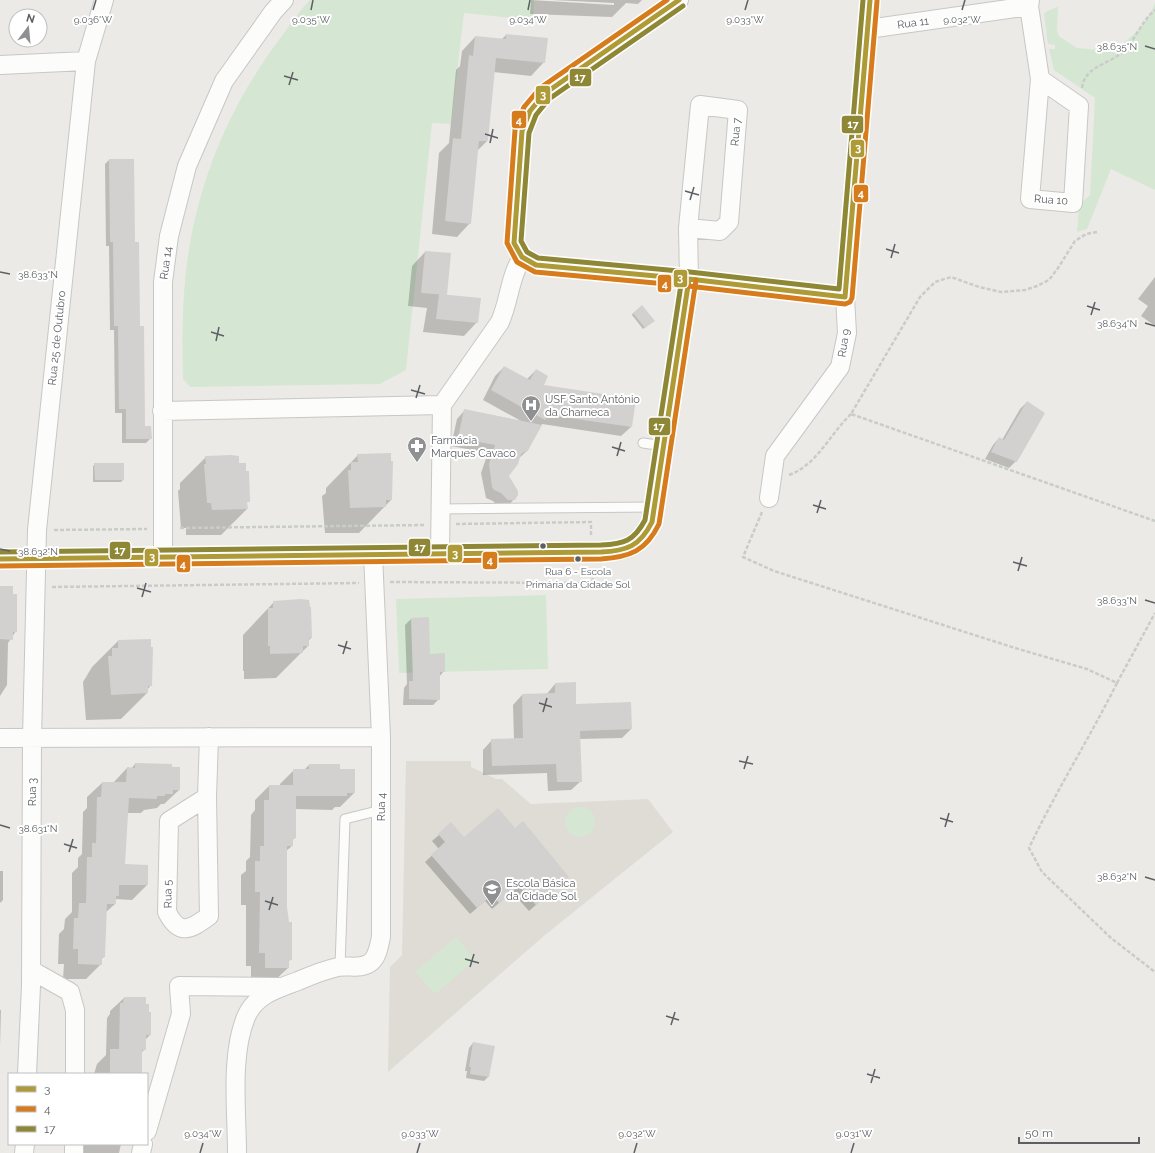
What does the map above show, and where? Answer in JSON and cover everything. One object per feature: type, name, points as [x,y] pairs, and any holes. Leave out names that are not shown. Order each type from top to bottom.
[{"type":"street","name":"Rua 25 de Outubro","points":[[36,559],[86,61],[104,0]]},
{"type":"street","name":"Rua 14","points":[[163,557],[163,282],[169,236],[186,166],[224,81],[273,12],[284,0]]},
{"type":"street","points":[[679,0],[544,94],[530,110],[522,131],[514,243],[522,257],[536,265],[689,279],[845,297]]},
{"type":"street","name":"Rua 9","points":[[769,498],[775,456],[840,367],[847,333],[845,297],[870,0]]},
{"type":"street","name":"Rua 11","points":[[868,29],[1030,3]]},
{"type":"street","name":"Rua 10","points":[[1030,3],[1040,79],[1030,199],[1073,203],[1079,106]]},
{"type":"street","points":[[0,65],[86,61]]},
{"type":"street","points":[[1040,79],[1079,106]]},
{"type":"street","name":"Rua 7","points":[[592,552],[626,550],[635,546],[645,538],[652,522],[689,279],[688,228],[700,106],[738,110],[728,222],[720,231],[688,228]]},
{"type":"street","points":[[440,553],[442,405],[500,322],[506,309],[513,272],[522,257]]},
{"type":"street","points":[[162,411],[442,405]]},
{"type":"street","points":[[0,559],[592,552]]},
{"type":"street","name":"Rua 4","points":[[237,1153],[236,1061],[240,1035],[246,1017],[253,1004],[263,995],[318,972],[340,967],[357,968],[370,962],[377,953],[381,937],[381,737],[373,554]]},
{"type":"street","name":"Rua 3","points":[[27,1073],[31,970],[32,738],[36,559]]},
{"type":"street","name":"Rua 5","points":[[207,797],[169,821],[167,912],[173,923],[180,928],[192,928],[209,916],[207,797],[209,737]]},
{"type":"street","points":[[0,738],[381,737]]},
{"type":"street","points":[[31,970],[70,992],[75,1010],[75,1073]]},
{"type":"street","points":[[148,1128],[181,1014],[179,986],[280,987]]},
{"type":"lane","points":[[643,444],[664,446]]},
{"type":"lane","points":[[440,509],[655,507]]},
{"type":"lane","points":[[340,967],[345,819],[381,810]]},
{"type":"path","points":[[1079,106],[1084,79],[1090,72],[1109,62],[1126,49],[1137,35],[1148,16],[1155,10]]},
{"type":"path","points":[[786,476],[797,472],[812,461],[838,426],[851,414],[920,297],[935,282],[951,277],[990,290],[1007,292],[1025,290],[1049,280],[1075,241],[1086,234],[1097,232]]},
{"type":"path","points":[[851,414],[1155,521]]},
{"type":"path","points":[[769,498],[743,557],[774,571],[1008,646],[1087,669],[1117,683]]},
{"type":"path","points":[[388,582],[593,583],[591,522],[451,525]]},
{"type":"path","points":[[179,528],[426,525]]},
{"type":"path","points":[[53,530],[148,529]]},
{"type":"path","points":[[44,587],[367,582]]},
{"type":"path","points":[[1155,613],[1099,719],[1053,799],[1029,848],[1042,872],[1112,938],[1155,972]]},
{"type":"shaded area","name":"Escola Básica da Cidade Sol","points":[[406,761],[471,761],[471,767],[496,779],[502,779],[531,804],[648,799],[673,832],[545,935],[388,1072],[390,967],[402,955]]},
{"type":"green space","points":[[310,0],[534,0],[533,20],[464,13],[451,124],[432,123],[406,370],[380,384],[190,387],[183,379],[182,352],[186,270],[191,237],[207,175],[218,145],[247,88],[264,60],[296,16]]},
{"type":"green space","points":[[1155,3],[1155,190],[1111,169],[1087,229],[1077,232],[1079,205],[1090,195],[1095,98],[1054,70],[1049,49],[1055,49],[1055,45],[1048,44],[1044,14],[1047,11],[1058,7],[1057,30],[1059,36],[1077,48],[1113,51],[1138,30],[1148,18]]},
{"type":"green space","points":[[546,595],[548,669],[399,673],[396,599]]},
{"type":"green space","points":[[580,807],[591,811],[595,822],[591,833],[580,837],[569,833],[565,822],[569,811]]},
{"type":"green space","points":[[456,937],[475,960],[435,994],[415,972]]},
{"type":"building","points":[[506,34],[548,38],[545,63],[496,58],[488,141],[479,141],[471,224],[445,221],[453,138],[461,139],[469,55],[473,56],[475,36],[506,39]]},
{"type":"building","points":[[109,159],[134,159],[135,242],[139,242],[140,326],[144,326],[145,426],[151,426],[152,439],[126,439],[126,409],[119,409],[118,326],[114,326],[113,242],[110,242]]},
{"type":"building","points":[[425,251],[451,253],[447,295],[421,293]]},
{"type":"building","points":[[439,294],[481,298],[478,323],[436,319]]},
{"type":"building","points":[[642,305],[655,321],[645,328],[633,313]]},
{"type":"building","points":[[504,366],[530,380],[536,369],[548,376],[544,385],[636,399],[632,427],[548,415],[545,420],[491,390]]},
{"type":"building","points":[[1027,401],[1045,413],[1017,462],[991,452],[999,437],[1004,440]]},
{"type":"building","points":[[464,409],[542,425],[528,450],[521,454],[518,464],[509,476],[518,491],[518,495],[515,500],[508,500],[492,487],[489,464],[495,445],[458,438]]},
{"type":"building","points":[[391,453],[391,461],[393,461],[392,500],[386,500],[386,507],[350,508],[348,470],[351,470],[351,462],[358,462],[357,454]]},
{"type":"building","points":[[205,456],[239,456],[239,463],[246,463],[246,471],[249,471],[250,502],[247,502],[248,509],[212,510],[211,503],[207,503],[204,464],[206,464]]},
{"type":"building","points":[[94,463],[124,463],[124,480],[95,480]]},
{"type":"building","points":[[0,586],[13,586],[13,594],[17,594],[17,632],[13,632],[13,640],[0,639]]},
{"type":"building","points":[[301,599],[309,600],[311,607],[312,638],[309,638],[309,646],[303,646],[303,653],[270,654],[270,646],[268,646],[268,608],[273,608],[273,601]]},
{"type":"building","points":[[429,617],[430,654],[445,653],[445,672],[440,672],[440,700],[409,699],[409,681],[413,681],[411,618]]},
{"type":"building","points":[[151,639],[151,647],[153,647],[152,686],[148,686],[148,693],[111,695],[108,656],[112,656],[112,648],[118,648],[118,640]]},
{"type":"building","points":[[576,682],[576,704],[631,702],[632,729],[580,731],[582,782],[557,782],[556,764],[492,766],[491,739],[523,738],[522,694],[555,693],[555,683]]},
{"type":"building","points":[[135,763],[172,764],[172,767],[180,767],[180,790],[173,790],[173,794],[157,796],[157,799],[129,798],[125,864],[148,865],[148,885],[119,885],[119,896],[116,896],[116,904],[107,904],[105,957],[102,957],[102,965],[78,964],[78,949],[73,949],[74,918],[78,918],[79,903],[86,903],[87,857],[92,857],[92,843],[96,843],[97,797],[101,797],[102,782],[126,782],[127,767],[135,768]]},
{"type":"building","points":[[309,764],[340,764],[340,769],[355,769],[355,793],[347,793],[347,796],[296,796],[296,838],[293,838],[293,846],[287,846],[287,907],[289,922],[292,922],[292,960],[289,960],[289,968],[265,968],[265,953],[259,953],[260,892],[255,892],[255,861],[260,861],[260,846],[264,846],[264,800],[269,800],[269,785],[293,785],[293,769],[309,769]]},
{"type":"building","points":[[498,808],[515,828],[523,821],[569,877],[536,905],[519,886],[499,903],[492,895],[477,908],[431,855],[445,842],[438,834],[451,822],[464,837]]},
{"type":"building","points":[[124,997],[146,997],[146,1004],[149,1004],[149,1012],[151,1012],[151,1035],[146,1035],[146,1050],[142,1050],[142,1073],[110,1073],[110,1049],[119,1049],[120,1003],[123,1003]]},
{"type":"building","points":[[473,1042],[495,1046],[489,1077],[470,1074],[471,1067],[469,1067]]},
{"type":"transit line","name":"4","points":[[667,0],[540,88],[524,107],[515,130],[507,243],[517,262],[535,272],[688,286],[845,304],[850,302],[852,298],[877,1]]},
{"type":"transit line","name":"3","points":[[679,0],[544,94],[530,111],[522,131],[514,243],[522,257],[536,265],[689,279],[845,297]]},
{"type":"transit line","name":"17","points":[[683,6],[549,99],[536,115],[529,133],[521,241],[527,252],[538,258],[690,272],[839,289],[863,0]]},
{"type":"transit line","name":"3","points":[[845,297],[870,0]]},
{"type":"transit line","name":"17","points":[[0,552],[601,545],[616,544],[628,540],[637,533],[645,520],[682,278]]},
{"type":"transit line","name":"3","points":[[0,559],[601,552],[618,550],[632,546],[643,537],[652,522],[689,279]]},
{"type":"transit line","name":"4","points":[[0,566],[601,559],[629,554],[636,551],[649,541],[659,524],[696,280]]},
{"type":"place","name":"USF Santo António da Charneca","points":[[531,422]]},
{"type":"place","name":"Farmácia Marques Cavaco","points":[[417,463]]},
{"type":"place","name":"Rua 6 - Escola Primária da Cidade Sol","points":[[578,559]]},
{"type":"place","name":"Escola Básica da Cidade Sol","points":[[492,906]]}]
